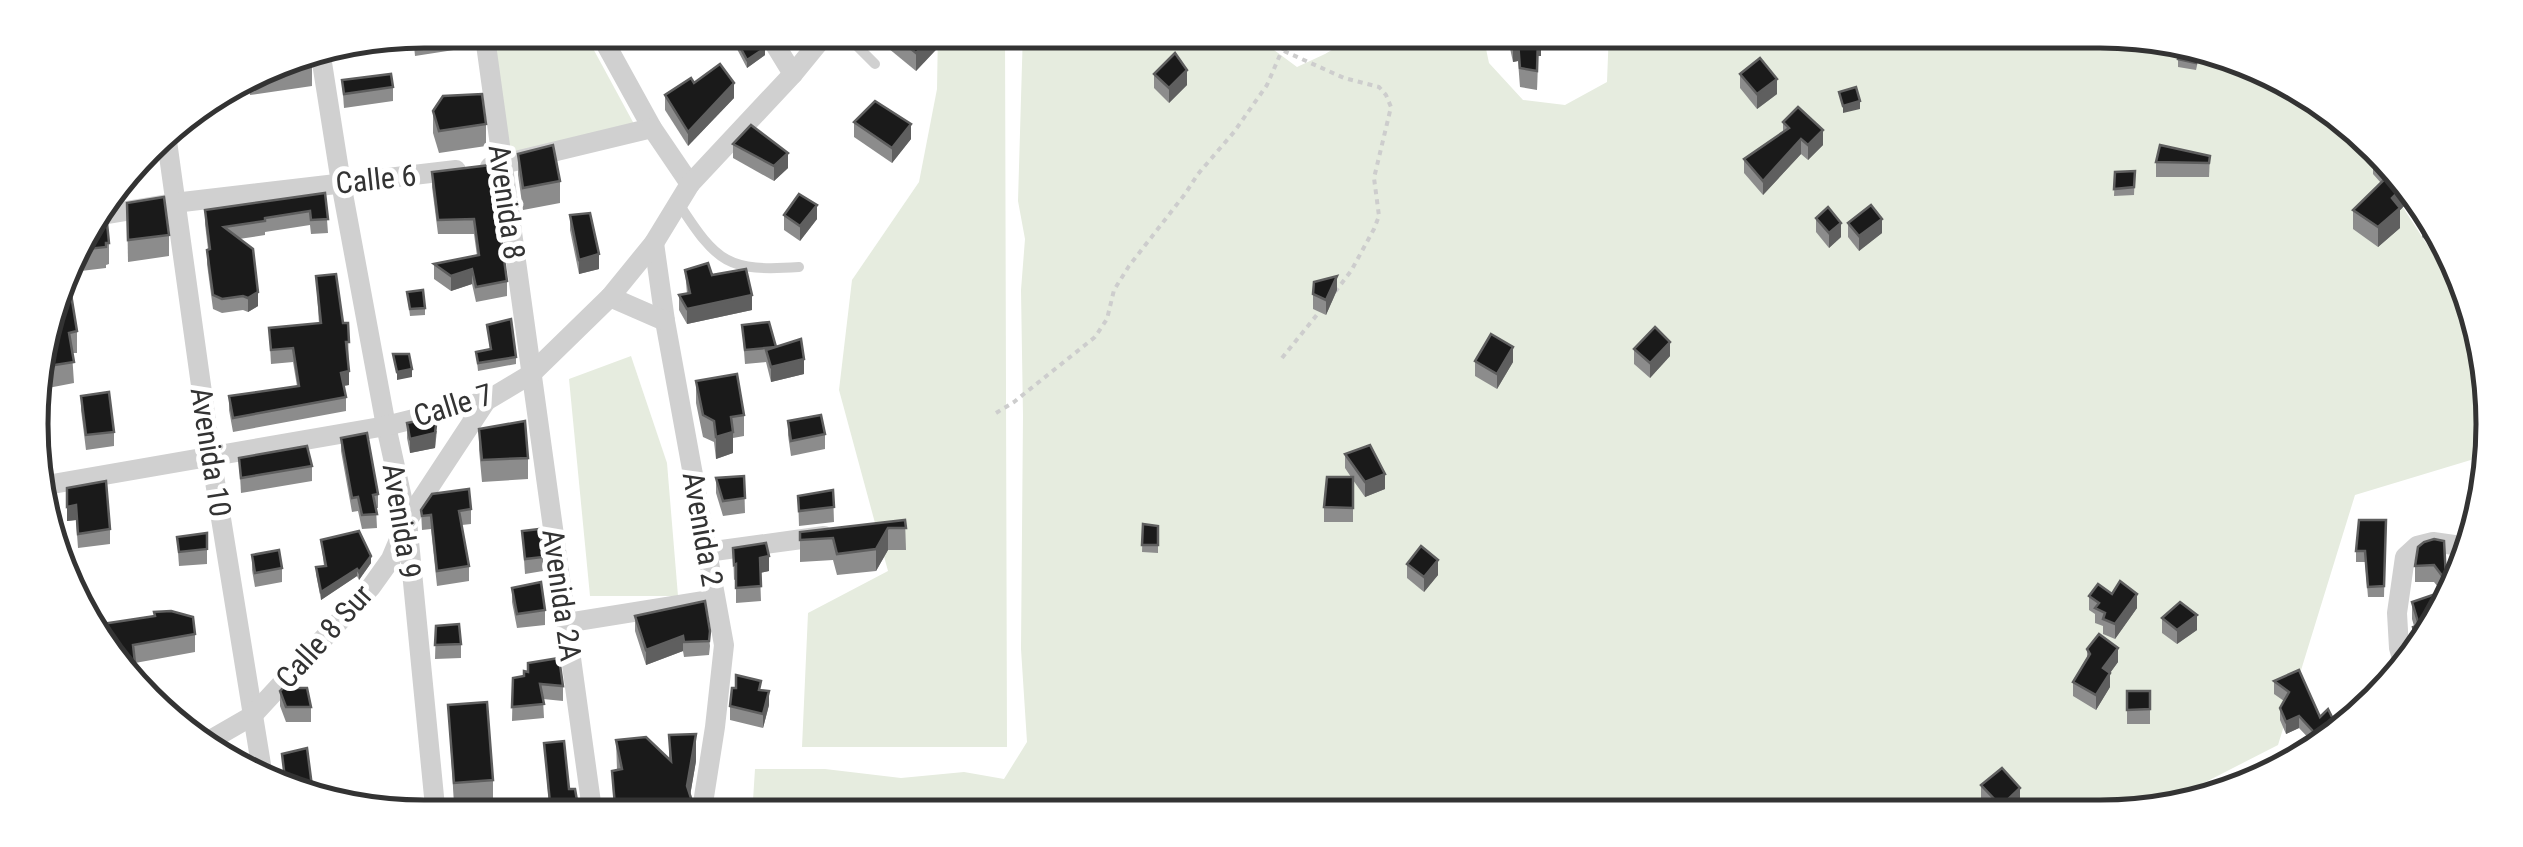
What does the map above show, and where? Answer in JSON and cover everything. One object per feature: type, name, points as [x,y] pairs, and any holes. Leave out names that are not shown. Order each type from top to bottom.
[{"type":"street","name":"Avenida 8","points":[[486,48],[531,374]]},
{"type":"street","points":[[608,48],[652,128],[690,184]]},
{"type":"street","points":[[777,48],[792,74]]},
{"type":"street","name":"Calle 7","points":[[53,484],[386,426],[486,400],[531,374],[610,297],[654,243],[690,184],[814,48]]},
{"type":"street","name":"Avenida 9","points":[[322,61],[386,426],[407,521],[434,800]]},
{"type":"street","name":"Calle 6","points":[[112,213],[502,166],[652,128]]},
{"type":"street","name":"Avenida 10","points":[[168,149],[211,457],[260,762]]},
{"type":"street","name":"Avenida 2","points":[[654,243],[724,645],[704,800]]},
{"type":"street","points":[[610,297],[665,321]]},
{"type":"street","name":"Avenida 2A","points":[[531,374],[591,800]]},
{"type":"street","name":"Calle 8 Sur","points":[[216,737],[252,716],[371,587],[391,560],[407,521],[486,400]]},
{"type":"street","points":[[707,552],[841,534]]},
{"type":"street","points":[[2400,650],[2397,613],[2405,557],[2416,546],[2433,542],[2455,546]]},
{"type":"street","points":[[566,624],[715,598]]},
{"type":"lane","points":[[859,48],[875,64]]},
{"type":"lane","points":[[679,204],[697,232],[732,264],[760,270],[799,266]]},
{"type":"path","points":[[996,414],[1095,337],[1107,320],[1114,290],[1128,266],[1234,132],[1280,62],[1282,50],[1344,78],[1379,87],[1392,107],[1374,178],[1378,216],[1374,230],[1351,272],[1282,358]]},
{"type":"shaded area","points":[[490,48],[593,48],[634,124],[505,159]]},
{"type":"shaded area","points":[[938,48],[1005,48],[1007,747],[802,747],[808,613],[888,571],[839,390],[852,280],[919,182],[937,89]]},
{"type":"shaded area","points":[[1022,48],[1271,48],[1297,67],[1335,48],[1486,48],[1489,63],[1523,100],[1565,105],[1607,82],[1608,48],[2124,48],[2173,55],[2220,67],[2288,98],[2328,125],[2376,169],[2441,265],[2456,303],[2475,399],[2474,459],[2355,495],[2278,745],[2195,787],[2173,792],[2100,800],[753,800],[755,769],[825,769],[901,778],[964,772],[1004,779],[1027,742],[1021,649],[1021,290],[1025,239],[1018,201]]},
{"type":"shaded area","points":[[631,356],[667,463],[678,596],[590,596],[569,379]]},
{"type":"building","points":[[741,48],[765,48],[747,60]]},
{"type":"building","points":[[1518,48],[1538,48],[1537,71],[1520,68]]},
{"type":"building","points":[[1175,53],[1187,70],[1169,88],[1154,74]]},
{"type":"building","points":[[1760,58],[1777,79],[1757,94],[1740,74]]},
{"type":"building","points":[[720,64],[734,83],[688,132],[665,95],[691,78],[694,83]]},
{"type":"building","points":[[391,74],[393,87],[344,94],[342,80]]},
{"type":"building","points":[[1856,87],[1860,101],[1843,106],[1839,92]]},
{"type":"building","points":[[482,94],[486,124],[439,131],[433,111],[443,96]]},
{"type":"building","points":[[875,101],[911,124],[892,148],[854,122]]},
{"type":"building","points":[[1798,107],[1823,130],[1808,145],[1801,139],[1763,181],[1744,159],[1789,128],[1783,122]]},
{"type":"building","points":[[751,125],[788,153],[774,166],[733,144]]},
{"type":"building","points":[[553,145],[560,181],[523,188],[518,154]]},
{"type":"building","points":[[2160,145],[2210,156],[2209,163],[2156,162]]},
{"type":"building","points":[[491,165],[507,281],[476,287],[472,269],[451,276],[434,264],[479,255],[474,219],[438,220],[432,172]]},
{"type":"building","points":[[2135,171],[2134,187],[2114,189],[2115,172]]},
{"type":"building","points":[[2385,179],[2397,193],[2392,198],[2400,208],[2378,227],[2353,210]]},
{"type":"building","points":[[325,193],[328,219],[311,220],[310,211],[224,227],[253,249],[258,292],[248,298],[222,299],[213,295],[205,210]]},
{"type":"building","points":[[799,194],[817,205],[800,226],[784,215]]},
{"type":"building","points":[[164,197],[169,235],[128,240],[127,203]]},
{"type":"building","points":[[1871,205],[1882,219],[1859,236],[1848,223]]},
{"type":"building","points":[[1828,207],[1841,223],[1829,233],[1816,218]]},
{"type":"building","points":[[590,213],[599,254],[579,260],[570,215]]},
{"type":"building","points":[[107,221],[109,243],[91,249]]},
{"type":"building","points":[[708,263],[712,275],[746,269],[752,295],[687,309],[679,295],[690,293],[685,270]]},
{"type":"building","points":[[336,274],[343,323],[348,323],[349,371],[341,373],[346,397],[233,418],[229,396],[299,386],[293,348],[271,350],[269,328],[321,323],[316,276]]},
{"type":"building","points":[[1337,276],[1326,300],[1313,294],[1314,282]]},
{"type":"building","points":[[423,290],[425,308],[410,309],[407,292]]},
{"type":"building","points":[[71,293],[77,331],[69,333],[74,362],[52,365]]},
{"type":"building","points":[[511,319],[516,357],[478,363],[476,352],[491,349],[487,325]]},
{"type":"building","points":[[769,322],[776,347],[745,350],[742,325]]},
{"type":"building","points":[[1655,327],[1670,342],[1650,363],[1634,349]]},
{"type":"building","points":[[1491,334],[1513,347],[1497,374],[1475,361]]},
{"type":"building","points":[[801,339],[804,359],[771,367],[766,350]]},
{"type":"building","points":[[393,354],[409,354],[412,369],[397,372]]},
{"type":"building","points":[[737,374],[744,415],[731,417],[733,432],[716,437],[714,421],[703,415],[696,381]]},
{"type":"building","points":[[109,392],[114,432],[86,435],[81,396]]},
{"type":"building","points":[[821,415],[825,434],[791,441],[788,421]]},
{"type":"building","points":[[437,417],[435,433],[410,439],[407,423]]},
{"type":"building","points":[[525,421],[528,458],[482,460],[479,429]]},
{"type":"building","points":[[367,433],[378,494],[373,495],[377,514],[362,515],[358,497],[352,498],[341,438]]},
{"type":"building","points":[[1370,445],[1385,474],[1365,482],[1345,454]]},
{"type":"building","points":[[307,446],[312,466],[241,478],[239,458]]},
{"type":"building","points":[[744,476],[745,498],[723,501],[716,478]]},
{"type":"building","points":[[1327,477],[1353,477],[1353,508],[1324,507]]},
{"type":"building","points":[[106,481],[110,529],[78,534],[76,505],[67,507],[67,488]]},
{"type":"building","points":[[469,489],[471,509],[459,511],[469,566],[437,571],[431,515],[422,516],[421,510],[432,494]]},
{"type":"building","points":[[833,490],[834,507],[799,511],[798,496]]},
{"type":"building","points":[[905,520],[906,528],[888,528],[876,549],[837,554],[833,538],[800,540],[800,532]]},
{"type":"building","points":[[2359,520],[2386,520],[2384,586],[2368,587],[2365,551],[2356,551]]},
{"type":"building","points":[[1143,524],[1158,526],[1158,545],[1142,545]]},
{"type":"building","points":[[540,529],[543,557],[525,559],[522,531]]},
{"type":"building","points":[[359,531],[371,556],[359,572],[357,569],[321,592],[316,567],[326,566],[321,540]]},
{"type":"building","points":[[207,533],[207,549],[179,552],[177,537]]},
{"type":"building","points":[[2444,541],[2443,577],[2434,565],[2415,566],[2418,547],[2424,542]]},
{"type":"building","points":[[766,543],[769,556],[760,558],[761,586],[736,588],[733,548]]},
{"type":"building","points":[[1421,546],[1438,560],[1424,577],[1407,564]]},
{"type":"building","points":[[279,550],[282,568],[255,573],[252,555]]},
{"type":"building","points":[[2120,581],[2137,594],[2115,624],[2103,619],[2105,613],[2095,608],[2099,603],[2089,596],[2098,584],[2112,594]]},
{"type":"building","points":[[541,582],[545,610],[517,614],[512,588]]},
{"type":"building","points":[[2435,594],[2418,622],[2412,602]]},
{"type":"building","points":[[705,601],[709,641],[684,642],[683,636],[646,650],[635,616]]},
{"type":"building","points":[[2180,602],[2197,615],[2177,630],[2162,618]]},
{"type":"building","points":[[171,611],[193,617],[195,634],[133,645],[135,664],[105,624],[155,616],[154,612]]},
{"type":"building","points":[[459,624],[461,644],[435,645],[436,626]]},
{"type":"building","points":[[2099,634],[2118,648],[2103,668],[2110,673],[2096,695],[2073,682],[2090,654],[2087,649]]},
{"type":"building","points":[[559,658],[563,686],[540,684],[544,704],[512,707],[513,678],[528,672],[528,663]]},
{"type":"building","points":[[2299,670],[2320,717],[2328,709],[2333,718],[2314,732],[2299,716],[2286,722],[2280,708],[2289,692],[2274,681]]},
{"type":"building","points":[[736,675],[761,681],[759,690],[769,691],[763,714],[730,706]]},
{"type":"building","points":[[294,677],[296,688],[307,688],[311,707],[286,707],[280,691]]},
{"type":"building","points":[[2127,691],[2150,691],[2150,709],[2127,710]]},
{"type":"building","points":[[487,702],[493,780],[454,783],[448,705]]},
{"type":"building","points":[[696,734],[687,786],[691,800],[615,800],[612,771],[622,769],[616,740],[646,737],[671,761],[669,735]]},
{"type":"building","points":[[564,741],[569,789],[575,789],[577,800],[550,800],[544,743]]},
{"type":"building","points":[[307,748],[312,783],[284,773],[282,754]]},
{"type":"building","points":[[2002,768],[2020,788],[2007,800],[1995,800],[1981,785]]}]
